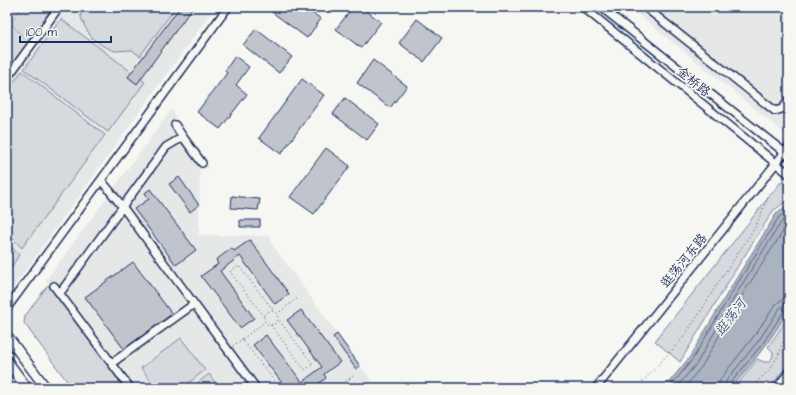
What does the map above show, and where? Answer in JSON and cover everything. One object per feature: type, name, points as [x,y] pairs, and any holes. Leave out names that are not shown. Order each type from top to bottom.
[{"type":"main road","points":[[7,336],[46,388]]},
{"type":"main road","points":[[7,361],[27,388]]},
{"type":"street","points":[[8,73],[59,7]]},
{"type":"street","points":[[7,308],[228,7]]},
{"type":"street","name":"金桥路","points":[[583,7],[789,174]]},
{"type":"street","name":"金桥路","points":[[602,7],[787,152]]},
{"type":"street","points":[[645,7],[775,110],[782,109],[789,100]]},
{"type":"street","points":[[175,125],[202,164]]},
{"type":"street","points":[[60,293],[166,147],[183,137]]},
{"type":"street","name":"逛荡河东路","points":[[596,388],[776,163],[787,152]]},
{"type":"street","points":[[101,180],[122,206],[256,388]]},
{"type":"street","points":[[54,286],[130,388]]},
{"type":"street","points":[[112,363],[194,304]]},
{"type":"street","points":[[777,388],[789,372]]},
{"type":"path","points":[[7,24],[12,22],[13,18],[21,7]]},
{"type":"path","points":[[12,22],[13,26],[26,40]]},
{"type":"path","points":[[637,388],[682,339],[698,316],[756,226],[769,194],[768,191]]},
{"type":"path","points":[[239,266],[277,314],[278,319],[313,364],[305,370],[271,325],[265,322],[264,316],[230,272],[239,266]]},
{"type":"path","points":[[277,314],[299,297]]},
{"type":"path","points":[[264,316],[268,311],[274,311]]},
{"type":"path","points":[[271,325],[278,319]]},
{"type":"path","points":[[227,350],[265,322]]},
{"type":"path","points":[[751,388],[770,369],[776,360],[789,323]]},
{"type":"path","points":[[242,339],[280,388]]},
{"type":"path","points":[[336,388],[353,376]]},
{"type":"shaded area","points":[[7,7],[215,7],[7,296]]},
{"type":"shaded area","points":[[7,7],[53,7],[13,63],[7,57]]},
{"type":"shaded area","points":[[81,7],[176,7],[140,56],[132,50],[115,51],[103,46],[92,38],[81,17]]},
{"type":"shaded area","points":[[629,7],[789,7],[789,130],[786,134]]},
{"type":"shaded area","points":[[61,19],[145,82],[108,132],[24,69]]},
{"type":"shaded area","points":[[22,71],[105,135],[22,248],[7,233],[7,91]]},
{"type":"shaded area","points":[[172,109],[182,132],[209,168],[200,169],[199,235],[271,236],[271,243],[377,388],[125,388],[46,280]]},
{"type":"shaded area","points":[[783,182],[789,187],[789,199],[773,211],[680,362],[655,341],[780,183]]},
{"type":"shaded area","points":[[7,242],[19,255],[7,274]]},
{"type":"shaded area","points":[[48,285],[124,388],[72,388],[24,323],[25,316]]},
{"type":"shaded area","points":[[789,316],[789,362],[770,388],[735,388],[757,359],[764,362],[769,362],[771,360],[773,352],[768,347]]},
{"type":"shaded area","points":[[181,338],[205,370],[182,388],[156,388],[141,368]]},
{"type":"shaded area","points":[[209,374],[217,385],[213,388],[191,388]]},
{"type":"water","name":"逛荡河","points":[[789,204],[789,311],[766,345],[732,388],[664,388],[689,358],[776,214]]},
{"type":"building","points":[[180,7],[193,7],[137,84],[128,77]]},
{"type":"building","points":[[265,7],[304,7],[321,19],[307,38]]},
{"type":"building","points":[[353,7],[361,7],[381,22],[361,48],[336,29]]},
{"type":"building","points":[[417,19],[442,38],[424,62],[399,43]]},
{"type":"building","points":[[256,29],[292,57],[279,73],[243,45]]},
{"type":"building","points":[[235,56],[249,67],[236,85],[247,94],[220,129],[197,112],[227,73],[225,71]]},
{"type":"building","points":[[373,60],[407,86],[390,108],[357,83]]},
{"type":"building","points":[[302,79],[324,95],[281,154],[259,138]]},
{"type":"building","points":[[345,98],[379,124],[367,140],[333,114]]},
{"type":"building","points":[[326,148],[350,166],[314,214],[290,197]]},
{"type":"building","points":[[179,177],[199,205],[190,212],[169,184]]},
{"type":"building","points":[[150,189],[196,250],[176,265],[134,209],[149,199],[145,193]]},
{"type":"building","points":[[232,196],[260,199],[258,210],[231,208]]},
{"type":"building","points":[[240,220],[260,220],[260,227],[240,227]]},
{"type":"building","points":[[250,240],[289,294],[275,304],[240,256],[220,271],[254,318],[240,328],[201,276],[218,264],[216,260],[232,248],[234,251]]},
{"type":"building","points":[[133,262],[172,314],[124,349],[85,297]]},
{"type":"building","points":[[301,310],[340,362],[324,374],[326,378],[313,388],[286,388],[253,345],[266,335],[302,382],[322,367],[287,320]]},
{"type":"building","points":[[337,334],[360,366],[356,369],[333,337]]}]
